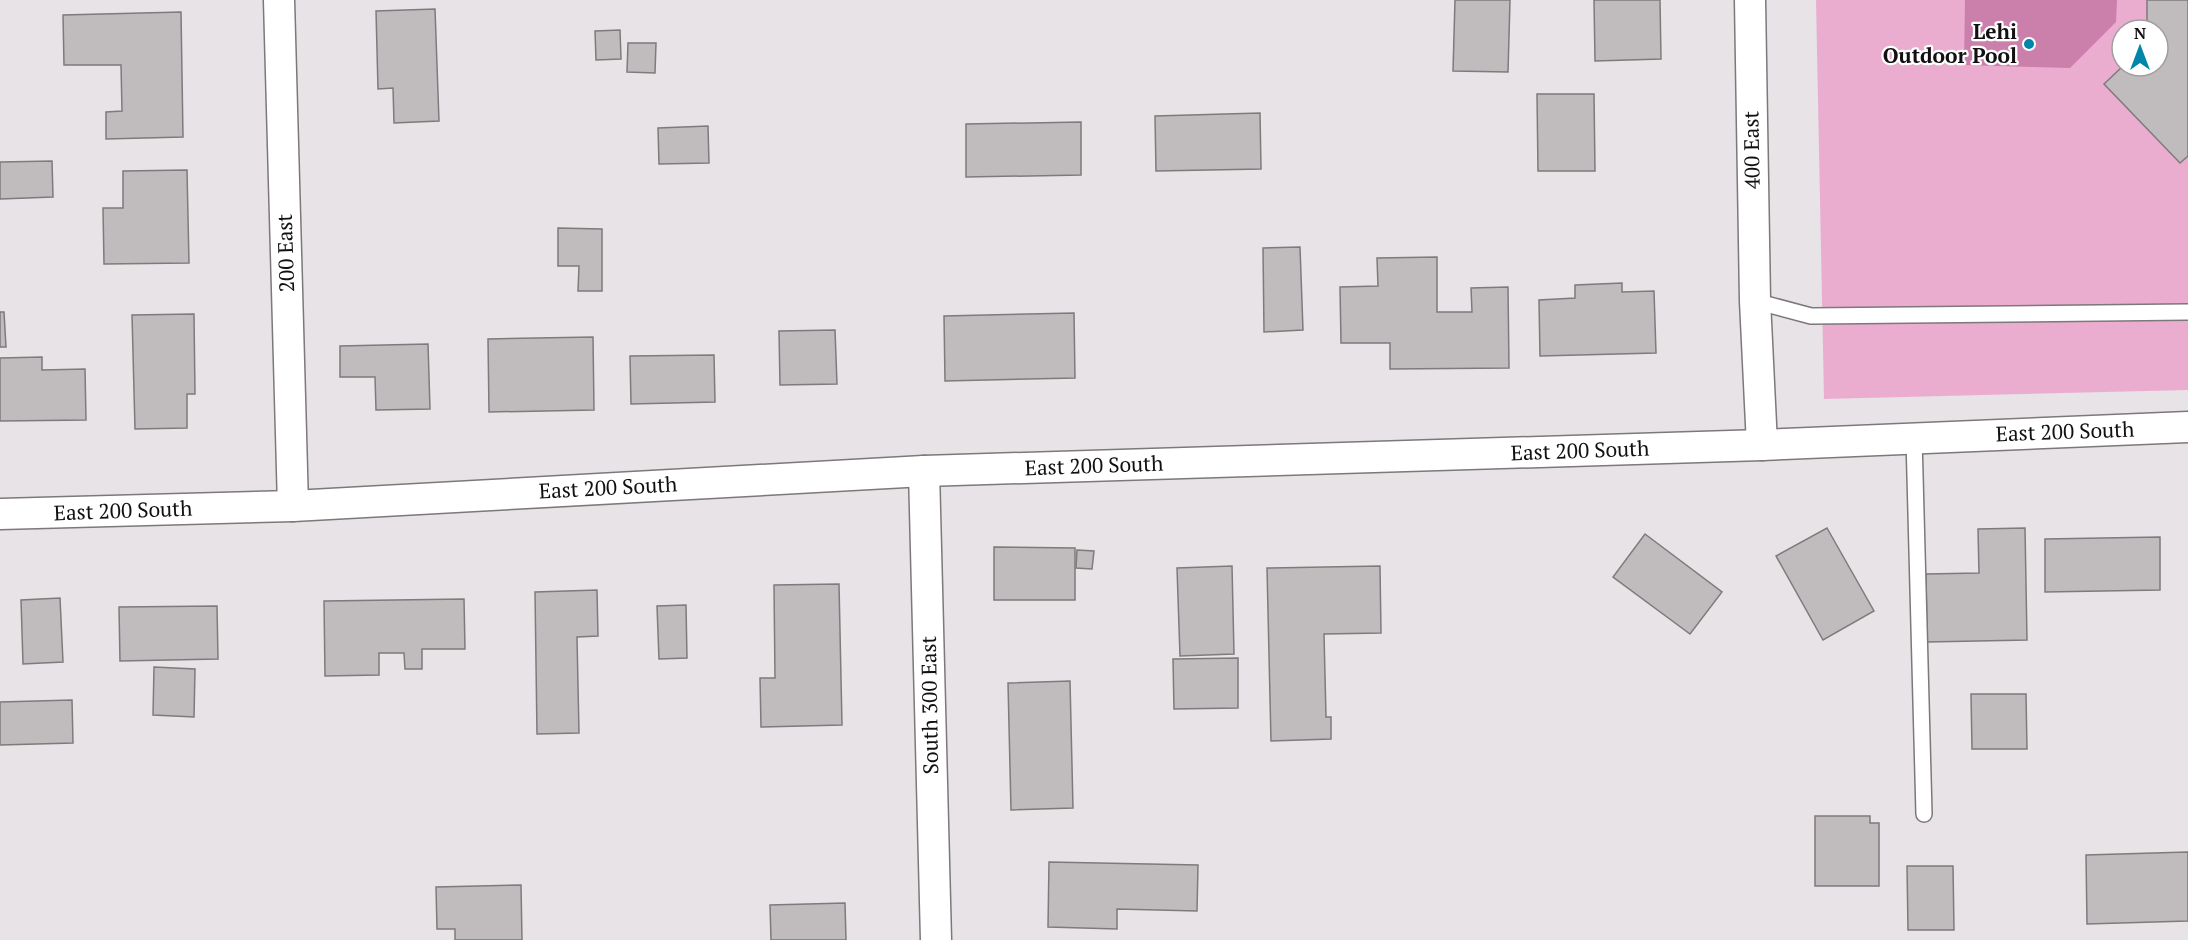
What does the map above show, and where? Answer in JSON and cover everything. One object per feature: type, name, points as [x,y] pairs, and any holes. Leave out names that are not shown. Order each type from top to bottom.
[{"type":"street","name":"200 East","points":[[279,0],[293,506]]},
{"type":"street","name":"400 East","points":[[1750,0],[1755,301],[1762,445]]},
{"type":"street","name":"East 200 South","points":[[0,514],[293,506],[924,471],[1762,445],[2188,427]]},
{"type":"street","name":"South 300 East","points":[[924,471],[936,940]]},
{"type":"lane","points":[[1755,301],[1811,316],[2188,312]]},
{"type":"lane","points":[[1914,438],[1923,814]]},
{"type":"shaded area","points":[[1816,0],[2188,0],[2188,390],[1824,399]]},
{"type":"shaded area","name":"Lehi Outdoor Pool","points":[[1965,0],[2117,0],[2116,18],[2110,18],[2110,28],[2070,68],[1964,65]]},
{"type":"building","points":[[1455,0],[1510,0],[1508,72],[1453,71]]},
{"type":"building","points":[[1594,0],[1660,0],[1661,59],[1595,61]]},
{"type":"building","points":[[2147,0],[2188,0],[2188,156],[2180,163],[2104,84],[2110,78],[2170,78],[2170,18],[2147,18]]},
{"type":"building","points":[[435,9],[439,121],[394,123],[393,88],[378,89],[376,11]]},
{"type":"building","points":[[181,12],[183,137],[106,139],[106,112],[122,111],[121,65],[64,65],[63,15]]},
{"type":"building","points":[[620,30],[621,59],[596,60],[595,31]]},
{"type":"building","points":[[628,43],[656,43],[655,73],[627,72]]},
{"type":"building","points":[[1537,94],[1594,94],[1595,171],[1538,171]]},
{"type":"building","points":[[1260,113],[1261,169],[1156,171],[1155,116]]},
{"type":"building","points":[[1081,122],[1081,175],[966,177],[966,124]]},
{"type":"building","points":[[708,126],[709,163],[659,164],[658,128]]},
{"type":"building","points":[[52,161],[53,197],[0,199],[0,162]]},
{"type":"building","points":[[187,170],[189,263],[104,264],[103,208],[123,208],[123,171]]},
{"type":"building","points":[[558,228],[602,229],[602,291],[578,291],[579,266],[558,266]]},
{"type":"building","points":[[1300,247],[1303,330],[1264,332],[1263,248]]},
{"type":"building","points":[[1437,257],[1437,312],[1472,312],[1471,288],[1508,287],[1509,368],[1390,369],[1390,343],[1341,343],[1340,287],[1378,286],[1377,258]]},
{"type":"building","points":[[1622,283],[1622,292],[1654,291],[1656,353],[1540,356],[1539,300],[1575,298],[1575,285]]},
{"type":"building","points":[[0,312],[4,312],[6,347],[0,347]]},
{"type":"building","points":[[1074,313],[1075,378],[945,381],[944,316]]},
{"type":"building","points":[[194,314],[195,394],[187,394],[187,428],[135,429],[132,315]]},
{"type":"building","points":[[835,330],[837,384],[780,385],[779,331]]},
{"type":"building","points":[[593,337],[594,410],[489,412],[488,339]]},
{"type":"building","points":[[428,344],[430,409],[376,410],[375,377],[340,377],[340,346]]},
{"type":"building","points":[[714,355],[715,402],[631,404],[630,356]]},
{"type":"building","points":[[42,357],[42,370],[85,369],[86,420],[0,421],[0,358]]},
{"type":"building","points":[[1827,528],[1874,611],[1823,640],[1776,556]]},
{"type":"building","points":[[2025,528],[2027,640],[1927,642],[1926,574],[1979,573],[1978,529]]},
{"type":"building","points":[[1645,534],[1722,592],[1690,634],[1613,577]]},
{"type":"building","points":[[2160,537],[2160,590],[2045,592],[2045,539]]},
{"type":"building","points":[[994,547],[1075,548],[1075,600],[994,600]]},
{"type":"building","points":[[1077,550],[1094,551],[1092,569],[1076,568]]},
{"type":"building","points":[[1232,566],[1234,654],[1180,656],[1177,568]]},
{"type":"building","points":[[1380,566],[1381,633],[1324,634],[1326,717],[1331,717],[1331,739],[1271,741],[1267,568]]},
{"type":"building","points":[[839,584],[842,725],[761,727],[760,678],[775,678],[774,585]]},
{"type":"building","points":[[597,590],[598,636],[577,637],[579,733],[537,734],[535,592]]},
{"type":"building","points":[[60,598],[63,662],[23,664],[21,600]]},
{"type":"building","points":[[464,599],[465,649],[422,649],[422,669],[405,669],[404,653],[379,653],[379,675],[325,676],[324,601]]},
{"type":"building","points":[[686,605],[687,658],[659,659],[657,606]]},
{"type":"building","points":[[217,606],[218,659],[120,661],[119,607]]},
{"type":"building","points":[[1238,658],[1238,708],[1174,709],[1173,659]]},
{"type":"building","points":[[154,667],[195,669],[194,717],[153,715]]},
{"type":"building","points":[[1070,681],[1073,808],[1011,810],[1008,683]]},
{"type":"building","points":[[1971,694],[2026,694],[2027,749],[1972,749]]},
{"type":"building","points":[[72,700],[73,743],[0,745],[0,702]]},
{"type":"building","points":[[1815,816],[1870,816],[1870,823],[1879,823],[1879,886],[1815,886]]},
{"type":"building","points":[[2188,852],[2188,921],[2087,924],[2086,855]]},
{"type":"building","points":[[1049,862],[1198,865],[1197,911],[1117,909],[1117,929],[1048,927]]},
{"type":"building","points":[[1907,866],[1953,866],[1954,930],[1908,930]]},
{"type":"building","points":[[521,885],[522,940],[455,940],[455,929],[437,929],[436,887]]},
{"type":"building","points":[[845,903],[846,940],[771,940],[770,905]]},
{"type":"place","name":"Lehi Outdoor Pool","points":[[2029,44]]}]
